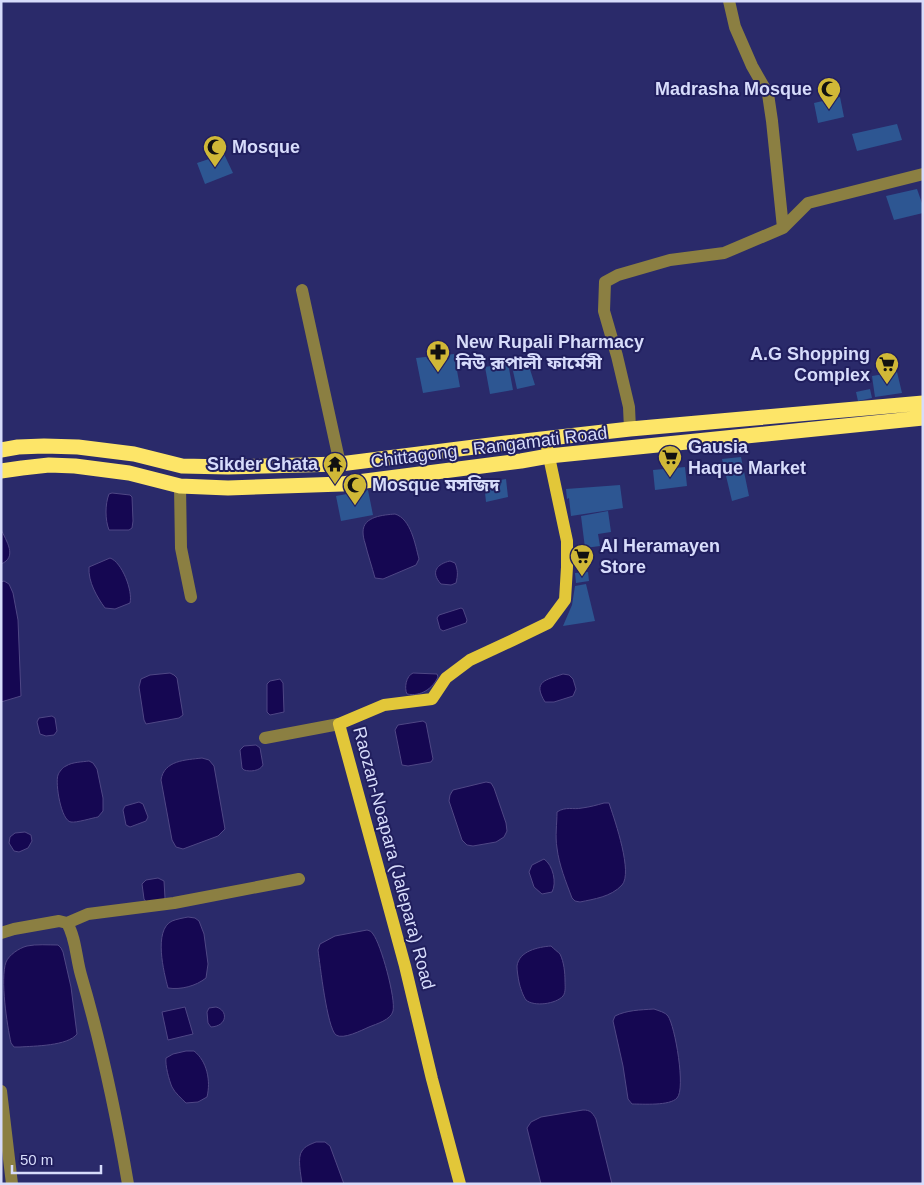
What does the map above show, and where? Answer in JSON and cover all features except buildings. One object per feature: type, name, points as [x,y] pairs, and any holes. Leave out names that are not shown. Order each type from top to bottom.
[{"type":"highway","name":"Chittagong - Rangamati Road","points":[[1,450],[44,446],[78,447],[134,454],[182,466],[228,467],[340,464],[630,429],[923,403]]},
{"type":"highway","name":"Chittagong - Rangamati Road","points":[[1,471],[49,466],[75,466],[130,473],[180,486],[228,488],[342,484],[550,456],[923,418]]},
{"type":"main road","name":"Raozan-Noapara (Jalepara) Road","points":[[460,1184],[405,966],[339,724],[384,706],[432,699],[446,678],[470,660],[548,623],[565,600],[567,541],[545,438]]},
{"type":"street","points":[[729,1],[736,27],[752,66],[768,94],[783,228]]},
{"type":"street","points":[[630,429],[629,407],[604,312],[605,282],[618,275],[670,260],[724,253],[783,228],[808,203],[923,174]]},
{"type":"street","points":[[302,290],[340,464]]},
{"type":"street","points":[[180,486],[181,548],[191,597]]},
{"type":"street","points":[[265,738],[339,724]]},
{"type":"street","points":[[1,933],[14,928],[59,921],[67,923],[88,914],[174,904],[299,879]]},
{"type":"street","points":[[67,923],[71,930],[95,1023],[115,1111],[128,1184]]},
{"type":"street","points":[[1,1091],[12,1184]]},
{"type":"shaded area","points":[[109,494],[130,495],[132,497],[133,521],[132,528],[129,530],[109,530],[106,507]]},
{"type":"shaded area","points":[[395,514],[409,526],[419,559],[416,565],[383,579],[375,578],[364,538],[364,527],[366,523],[375,517]]},
{"type":"shaded area","points":[[1,529],[10,553],[6,561],[1,564]]},
{"type":"shaded area","points":[[110,558],[119,565],[130,591],[130,603],[115,609],[105,608],[94,589],[89,573],[89,567]]},
{"type":"shaded area","points":[[450,561],[455,563],[457,568],[456,583],[451,585],[441,584],[436,576],[437,569],[442,564]]},
{"type":"shaded area","points":[[4,581],[9,584],[13,593],[18,620],[21,696],[1,702],[1,582]]},
{"type":"shaded area","points":[[461,608],[467,620],[466,623],[443,631],[440,629],[437,618],[439,615]]},
{"type":"shaded area","points":[[170,673],[177,678],[183,715],[179,718],[146,724],[139,687],[141,679],[150,675]]},
{"type":"shaded area","points":[[413,673],[437,674],[438,677],[426,691],[412,695],[407,694],[406,682]]},
{"type":"shaded area","points":[[563,674],[569,675],[573,679],[576,689],[573,696],[554,702],[545,702],[541,695],[540,685],[546,680]]},
{"type":"shaded area","points":[[280,679],[283,683],[284,712],[270,715],[267,712],[267,684],[270,681]]},
{"type":"shaded area","points":[[52,716],[55,718],[57,731],[54,735],[46,736],[40,734],[37,722],[39,718]]},
{"type":"shaded area","points":[[423,721],[426,723],[433,759],[431,762],[408,766],[402,765],[395,730],[398,725]]},
{"type":"shaded area","points":[[256,745],[260,748],[263,765],[260,769],[244,770],[242,768],[240,750],[244,746]]},
{"type":"shaded area","points":[[202,758],[209,760],[214,766],[225,829],[218,836],[183,849],[176,847],[172,840],[161,780],[166,768],[171,765],[177,762]]},
{"type":"shaded area","points":[[89,761],[97,769],[103,798],[103,811],[98,817],[71,822],[67,820],[62,809],[58,793],[58,775],[62,768],[68,765]]},
{"type":"shaded area","points":[[486,782],[491,783],[494,788],[507,831],[504,837],[496,842],[473,846],[467,845],[462,840],[449,801],[450,795],[453,790]]},
{"type":"shaded area","points":[[139,802],[143,804],[148,817],[146,821],[130,827],[126,825],[123,810],[125,806]]},
{"type":"shaded area","points":[[609,803],[619,834],[624,859],[625,879],[618,889],[608,895],[580,902],[575,901],[567,886],[558,854],[556,839],[557,812],[563,809],[585,808]]},
{"type":"shaded area","points":[[25,832],[31,835],[32,841],[28,848],[19,852],[14,851],[9,843],[10,837],[15,833]]},
{"type":"shaded area","points":[[544,859],[552,870],[554,884],[552,892],[542,894],[534,887],[529,872],[532,865]]},
{"type":"shaded area","points":[[158,878],[164,881],[165,898],[161,902],[147,903],[144,899],[142,884],[146,880]]},
{"type":"shaded area","points":[[188,917],[199,921],[204,934],[208,964],[206,978],[188,987],[168,988],[161,952],[163,933],[166,926],[172,921]]},
{"type":"shaded area","points":[[367,930],[372,932],[384,960],[392,995],[393,1011],[383,1021],[352,1034],[339,1036],[333,1030],[330,1021],[324,995],[318,950],[320,944],[335,936]]},
{"type":"shaded area","points":[[58,945],[63,952],[71,987],[77,1034],[73,1038],[59,1043],[14,1047],[11,1043],[5,1002],[4,970],[7,959],[18,950],[27,946]]},
{"type":"shaded area","points":[[551,946],[560,954],[562,960],[565,978],[564,994],[560,999],[550,1003],[539,1004],[530,1002],[526,1000],[519,984],[517,966],[525,953],[540,947]]},
{"type":"shaded area","points":[[185,1007],[193,1034],[168,1040],[162,1012]]},
{"type":"shaded area","points":[[216,1007],[223,1011],[224,1018],[221,1024],[211,1027],[208,1023],[207,1012],[209,1008]]},
{"type":"shaded area","points":[[654,1009],[667,1015],[671,1022],[679,1057],[679,1092],[674,1101],[656,1104],[632,1104],[628,1099],[613,1021],[615,1016],[624,1013]]},
{"type":"shaded area","points":[[186,1051],[194,1051],[198,1055],[207,1072],[207,1097],[198,1102],[186,1103],[178,1095],[171,1084],[166,1064],[166,1058]]},
{"type":"shaded area","points":[[583,1110],[591,1112],[596,1119],[612,1184],[541,1184],[527,1128],[531,1122],[541,1117]]},
{"type":"shaded area","points":[[316,1142],[325,1142],[330,1146],[344,1184],[302,1184],[301,1154],[306,1146]]},
{"type":"place","name":"Madrasha Mosque","points":[[829,110]]},
{"type":"place","name":"Mosque","points":[[215,168]]},
{"type":"place","name":"New Rupali Pharmacy নিউ রূপালী ফার্মেসী","points":[[438,373]]},
{"type":"place","name":"A.G Shopping Complex","points":[[887,385]]},
{"type":"place","name":"Gausia Haque Market","points":[[670,478]]},
{"type":"place","name":"Sikder Ghata","points":[[335,485]]},
{"type":"place","name":"Mosque মসজিদ","points":[[355,506]]},
{"type":"place","name":"Al Heramayen Store","points":[[582,577]]}]
